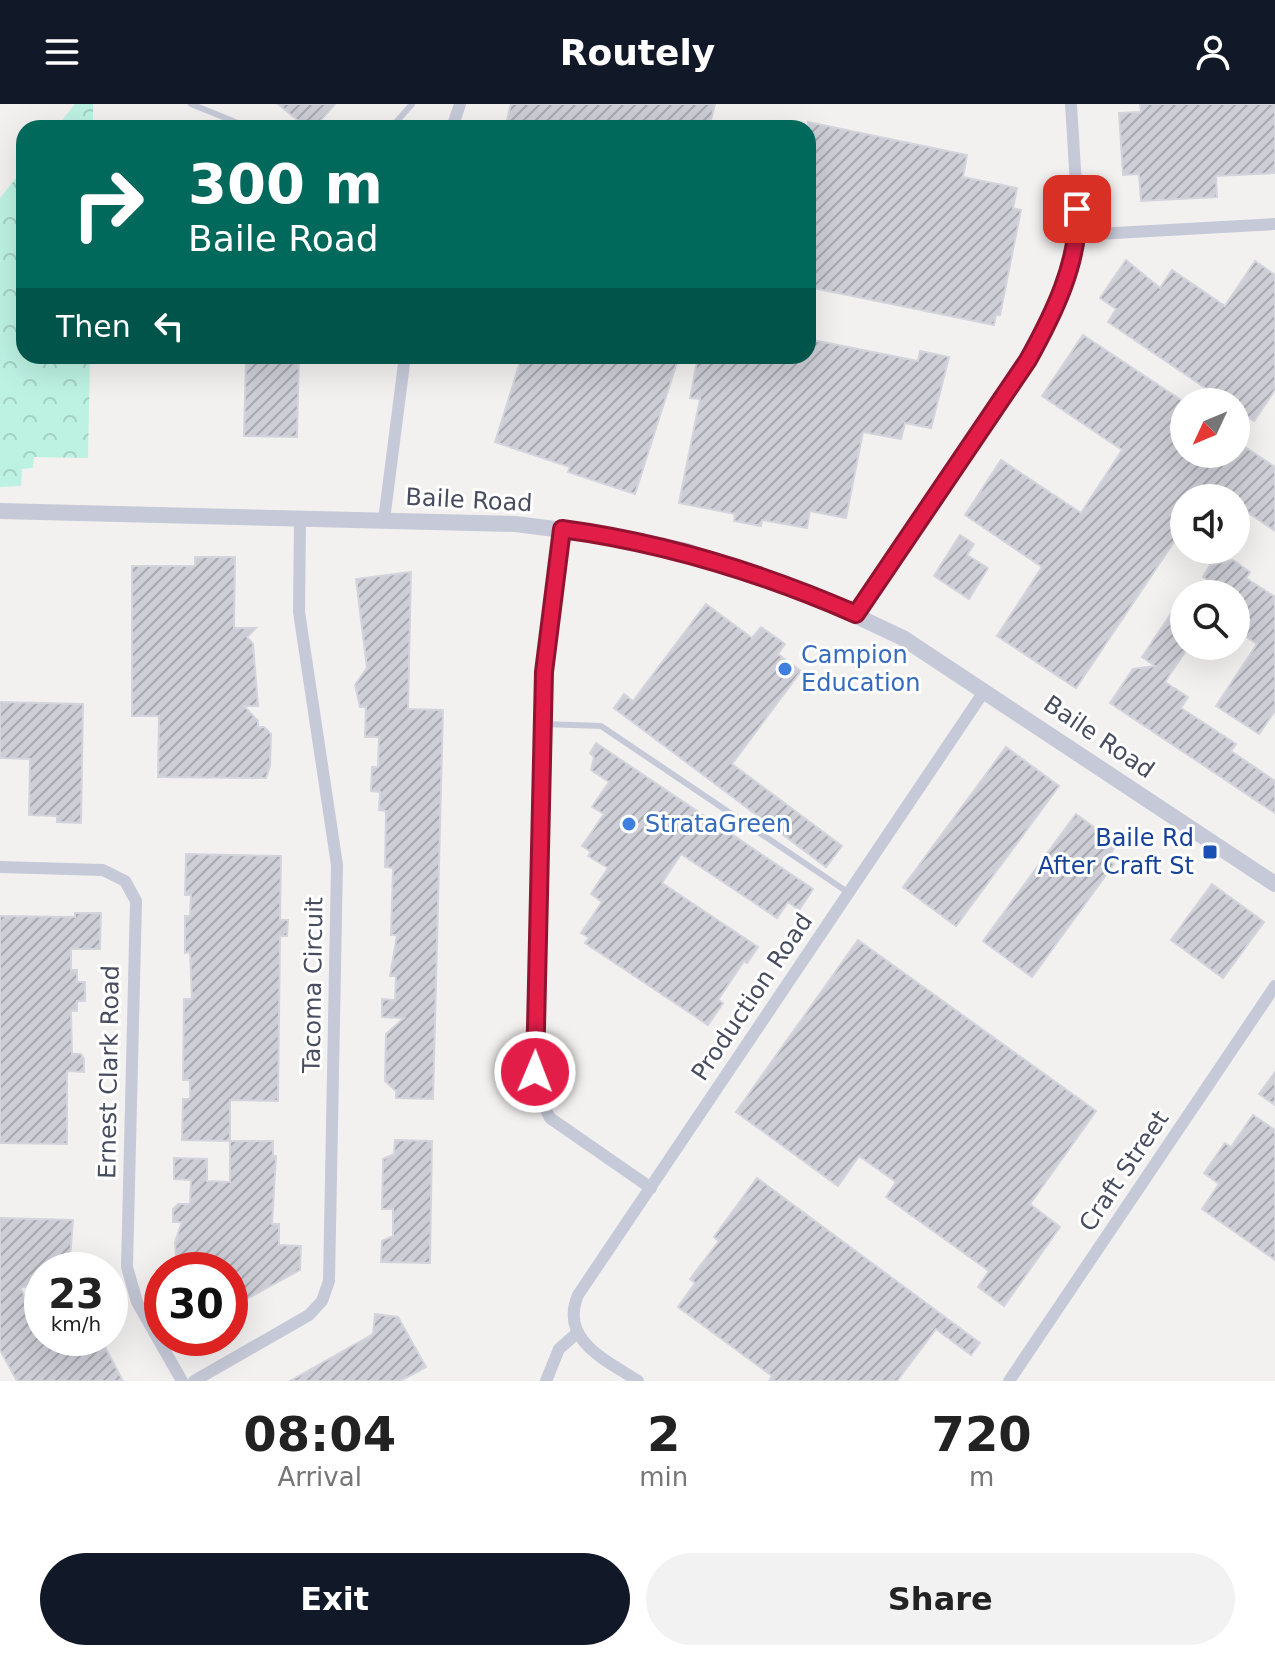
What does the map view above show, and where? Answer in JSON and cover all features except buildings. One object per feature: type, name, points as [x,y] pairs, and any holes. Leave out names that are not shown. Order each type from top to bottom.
[{"type":"street","points":[[856,614],[1028,360],[1052,317],[1079,235],[1071,104]]},
{"type":"street","points":[[1079,235],[1275,224]]},
{"type":"street","points":[[384,520],[404,364]]},
{"type":"street","name":"Baile Road","points":[[0,511],[384,520],[562,529],[687,551],[787,585],[856,614],[936,657],[1275,884]]},
{"type":"street","name":"Tacoma Circuit","points":[[194,1381],[309,1315],[322,1301],[329,1281],[337,865],[299,612],[300,519]]},
{"type":"street","points":[[562,529],[544,672],[535,1072],[538,1093],[550,1118],[562,1130],[651,1188]]},
{"type":"street","name":"Production Road","points":[[577,1333],[573,1315],[578,1295],[985,690]]},
{"type":"street","name":"Ernest Clark Road","points":[[0,867],[103,870],[125,881],[136,901],[127,1267],[137,1302],[182,1381]]},
{"type":"street","name":"Craft Street","points":[[1009,1381],[1275,986]]},
{"type":"street","points":[[546,1381],[559,1349],[577,1333],[587,1347],[638,1381]]},
{"type":"lane","points":[[191,104],[230,120]]},
{"type":"lane","points":[[398,120],[412,104]]},
{"type":"lane","points":[[543,724],[601,726],[849,893]]},
{"type":"green space","points":[[75,104],[93,104],[93,120],[62,120]]},
{"type":"green space","points":[[16,178],[16,364],[90,364],[88,458],[34,457],[33,468],[22,469],[21,486],[0,487],[0,198]]},
{"type":"place","name":"Campion Education","points":[[785,669]]},
{"type":"place","name":"StrataGreen","points":[[629,824]]},
{"type":"place","name":"Baile Rd After Craft St","points":[[1210,852]]},
{"type":"route","points":[[535,1072],[544,672],[562,529],[627,538],[687,551],[746,569],[856,614],[1028,360],[1052,317],[1079,235],[1077,209]]}]
